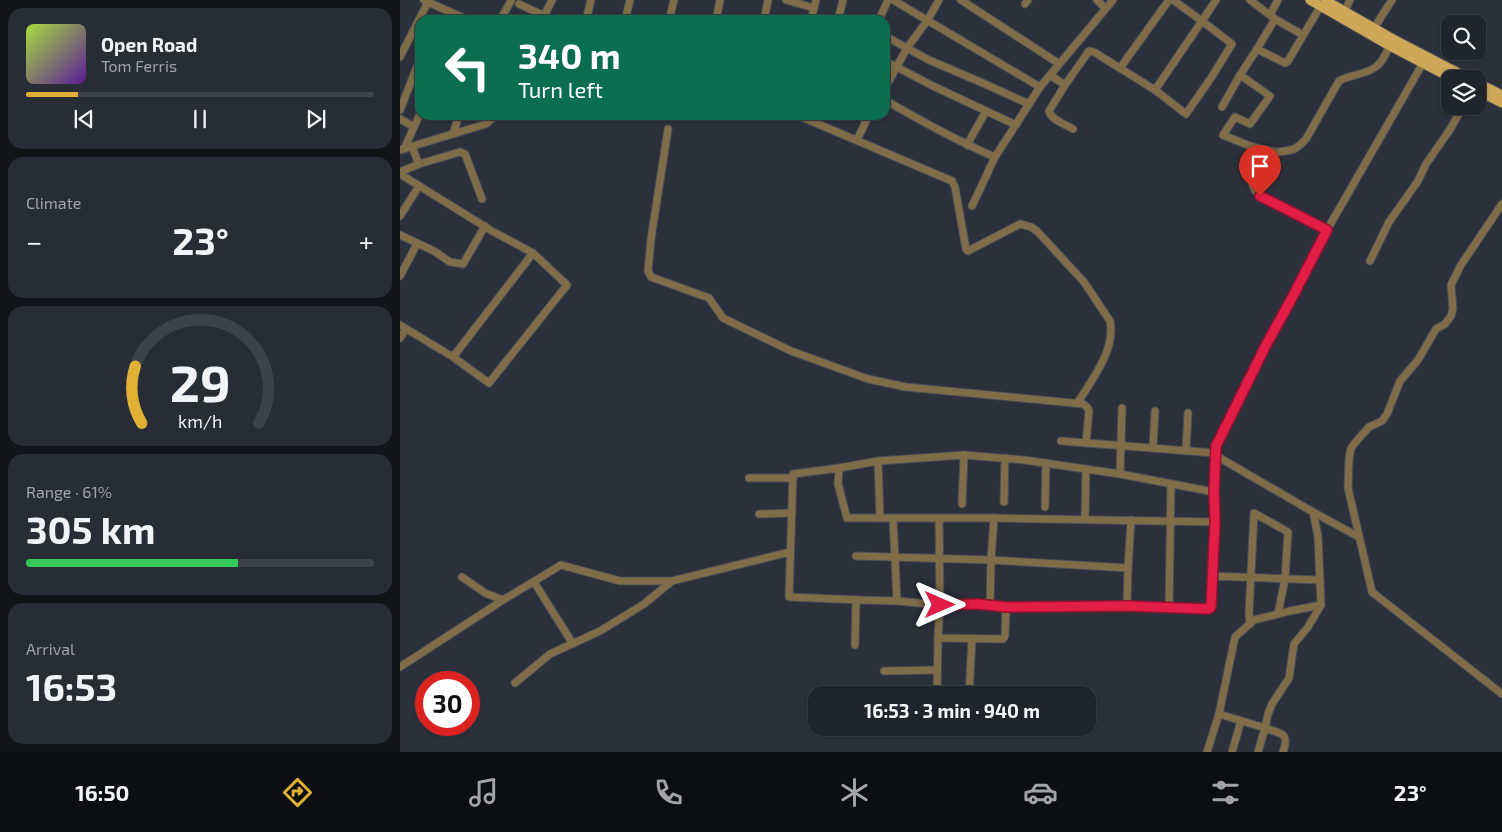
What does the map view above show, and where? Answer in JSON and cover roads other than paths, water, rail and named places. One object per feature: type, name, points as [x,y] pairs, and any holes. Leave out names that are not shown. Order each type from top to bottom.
[{"type":"main road","points":[[1310,0],[1344,11],[1453,70]]},
{"type":"main road","points":[[1323,3],[1390,46],[1441,73]]},
{"type":"main road","points":[[1486,87],[1502,95]]},
{"type":"main road","points":[[1486,95],[1502,103]]},
{"type":"street","points":[[502,15],[510,0],[520,2],[538,15]]},
{"type":"street","points":[[544,15],[552,0]]},
{"type":"street","points":[[587,15],[591,0]]},
{"type":"street","points":[[626,15],[630,0]]},
{"type":"street","points":[[670,15],[674,0]]},
{"type":"street","points":[[717,15],[720,0]]},
{"type":"street","points":[[765,15],[768,0]]},
{"type":"street","points":[[786,0],[814,8]]},
{"type":"street","points":[[813,15],[816,0]]},
{"type":"street","points":[[839,15],[843,0]]},
{"type":"street","points":[[881,15],[888,0]]},
{"type":"street","points":[[893,0],[1040,87]]},
{"type":"street","points":[[890,79],[907,48],[927,21],[939,0]]},
{"type":"street","points":[[961,0],[1058,63]]},
{"type":"street","points":[[1097,0],[1105,8]]},
{"type":"street","points":[[972,206],[995,157],[1040,87],[1058,63],[1113,0]]},
{"type":"street","points":[[1120,68],[1169,0]]},
{"type":"street","points":[[1073,129],[1052,118],[1049,114],[1051,104],[1089,51],[1094,52],[1155,90],[1186,114],[1232,44],[1174,0]]},
{"type":"street","points":[[1155,90],[1216,0]]},
{"type":"street","points":[[1250,0],[1273,17],[1303,35]]},
{"type":"street","points":[[1222,107],[1257,50],[1273,17],[1278,0]]},
{"type":"street","points":[[1344,11],[1350,0]]},
{"type":"street","points":[[1374,28],[1392,0]]},
{"type":"street","points":[[422,15],[426,1],[457,15]]},
{"type":"street","points":[[1257,50],[1285,63],[1288,62],[1323,3]]},
{"type":"street","points":[[400,57],[415,37]]},
{"type":"street","points":[[890,39],[929,60],[1029,104]]},
{"type":"street","points":[[1327,230],[1260,196],[1252,185],[1255,167],[1261,159],[1275,152],[1293,149],[1301,145],[1339,81],[1377,66],[1390,46]]},
{"type":"street","points":[[1214,492],[1120,474],[1046,463],[964,455],[878,461],[793,474],[788,597],[897,600],[940,605],[1006,607],[1127,606],[1208,609],[1211,607],[1216,446],[1266,345],[1327,230],[1423,63]]},
{"type":"street","points":[[890,64],[1016,125]]},
{"type":"street","points":[[400,110],[415,72]]},
{"type":"street","points":[[1050,75],[1065,85]]},
{"type":"street","points":[[1240,76],[1270,96],[1250,124],[1235,117],[1223,135],[1250,146],[1275,152]]},
{"type":"street","points":[[890,103],[967,145],[995,157]]},
{"type":"street","points":[[967,145],[986,111]]},
{"type":"street","points":[[1370,261],[1389,222],[1418,181],[1426,164],[1458,115]]},
{"type":"street","points":[[400,119],[414,127]]},
{"type":"street","points":[[402,150],[417,120]]},
{"type":"street","points":[[453,134],[457,120]]},
{"type":"street","points":[[402,150],[486,124],[490,120]]},
{"type":"street","points":[[809,120],[952,181],[955,187],[966,249],[968,251],[1020,224],[1037,231],[1084,282],[1110,321],[1110,336],[1105,357],[1078,402]]},
{"type":"street","points":[[857,140],[867,120]]},
{"type":"street","points":[[668,129],[648,267],[651,277],[709,298],[723,318],[791,351],[868,379],[906,387],[1078,402],[1087,406],[1089,411],[1086,443]]},
{"type":"street","points":[[412,147],[419,164]]},
{"type":"street","points":[[400,338],[403,327],[453,357],[489,383],[566,285],[533,253],[418,186],[400,173],[419,164],[463,152],[467,157],[482,199]]},
{"type":"street","points":[[400,216],[418,186]]},
{"type":"street","points":[[1502,204],[1451,285],[1453,309],[1451,316],[1446,324],[1436,329],[1418,360],[1400,381],[1387,414],[1382,421],[1369,427],[1352,448],[1349,459],[1348,488],[1372,592],[1502,694]]},
{"type":"street","points":[[400,235],[450,262],[463,264],[485,226]]},
{"type":"street","points":[[400,276],[418,244]]},
{"type":"street","points":[[453,357],[533,253]]},
{"type":"street","points":[[1120,474],[1122,408]]},
{"type":"street","points":[[1153,448],[1155,412]]},
{"type":"street","points":[[1186,450],[1188,413]]},
{"type":"street","points":[[1061,441],[1216,453],[1220,458],[1359,537]]},
{"type":"street","points":[[962,504],[964,455]]},
{"type":"street","points":[[1004,502],[1005,458]]},
{"type":"street","points":[[878,461],[880,518]]},
{"type":"street","points":[[1045,507],[1046,463]]},
{"type":"street","points":[[838,468],[838,484],[847,518],[994,518],[1215,522]]},
{"type":"street","points":[[1085,519],[1086,469]]},
{"type":"street","points":[[749,478],[793,478]]},
{"type":"street","points":[[1169,608],[1171,484]]},
{"type":"street","points":[[1258,752],[1272,704],[1289,678],[1294,644],[1321,605],[1318,536],[1313,512]]},
{"type":"street","points":[[759,514],[792,513]]},
{"type":"street","points":[[1250,624],[1254,513],[1288,532],[1285,579],[1278,614]]},
{"type":"street","points":[[893,518],[897,600]]},
{"type":"street","points":[[937,686],[940,605],[939,518]]},
{"type":"street","points":[[990,606],[994,518]]},
{"type":"street","points":[[1127,606],[1131,520]]},
{"type":"street","points":[[400,667],[561,565],[620,581],[672,581],[790,552]]},
{"type":"street","points":[[856,556],[940,560],[991,560],[1128,568]]},
{"type":"street","points":[[1212,576],[1320,580]]},
{"type":"street","points":[[462,577],[484,593],[503,600]]},
{"type":"street","points":[[515,683],[550,654],[600,631],[644,604],[672,581]]},
{"type":"street","points":[[534,582],[573,644]]},
{"type":"street","points":[[855,645],[856,600]]},
{"type":"street","points":[[1207,752],[1219,714],[1235,637],[1254,620],[1321,605]]},
{"type":"street","points":[[938,638],[1003,639],[1005,636],[1006,607]]},
{"type":"street","points":[[969,686],[972,639]]},
{"type":"street","points":[[884,671],[937,670]]},
{"type":"street","points":[[1219,714],[1285,735],[1286,741],[1283,752]]},
{"type":"street","points":[[1232,752],[1241,721]]}]
